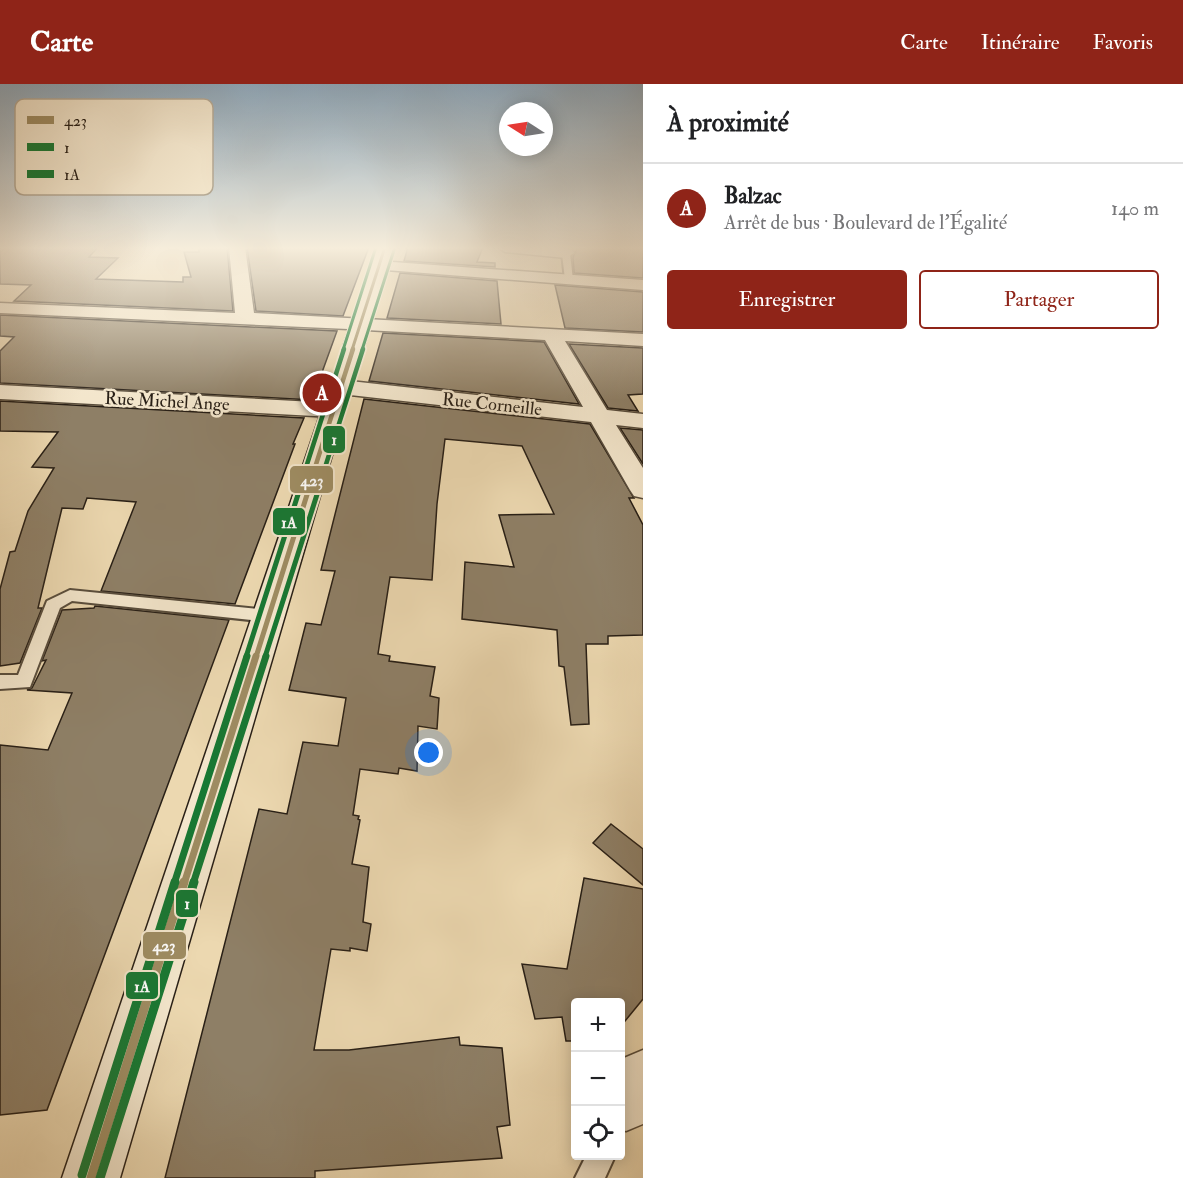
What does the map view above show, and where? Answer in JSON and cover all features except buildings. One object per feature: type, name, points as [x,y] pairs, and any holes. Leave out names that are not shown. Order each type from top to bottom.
[{"type":"street","points":[[242,298],[244,318]]},
{"type":"street","points":[[91,1178],[369,298]]},
{"type":"street","points":[[0,308],[244,318],[643,340]]},
{"type":"street","points":[[551,334],[643,490]]},
{"type":"street","name":"Rue Michel Ange","points":[[0,392],[337,398]]},
{"type":"street","name":"Rue Corneille","points":[[337,398],[643,421]]},
{"type":"lane","points":[[0,682],[24,682],[53,605],[70,595],[269,616]]},
{"type":"lane","points":[[590,1178],[599,1160]]},
{"type":"transit line","name":"1A","points":[[82,1175],[360,298]]},
{"type":"transit line","name":"423","points":[[91,1178],[369,298]]},
{"type":"transit line","name":"1","points":[[100,1178],[379,298]]},
{"type":"place","name":"Balzac","points":[[322,393]]}]
